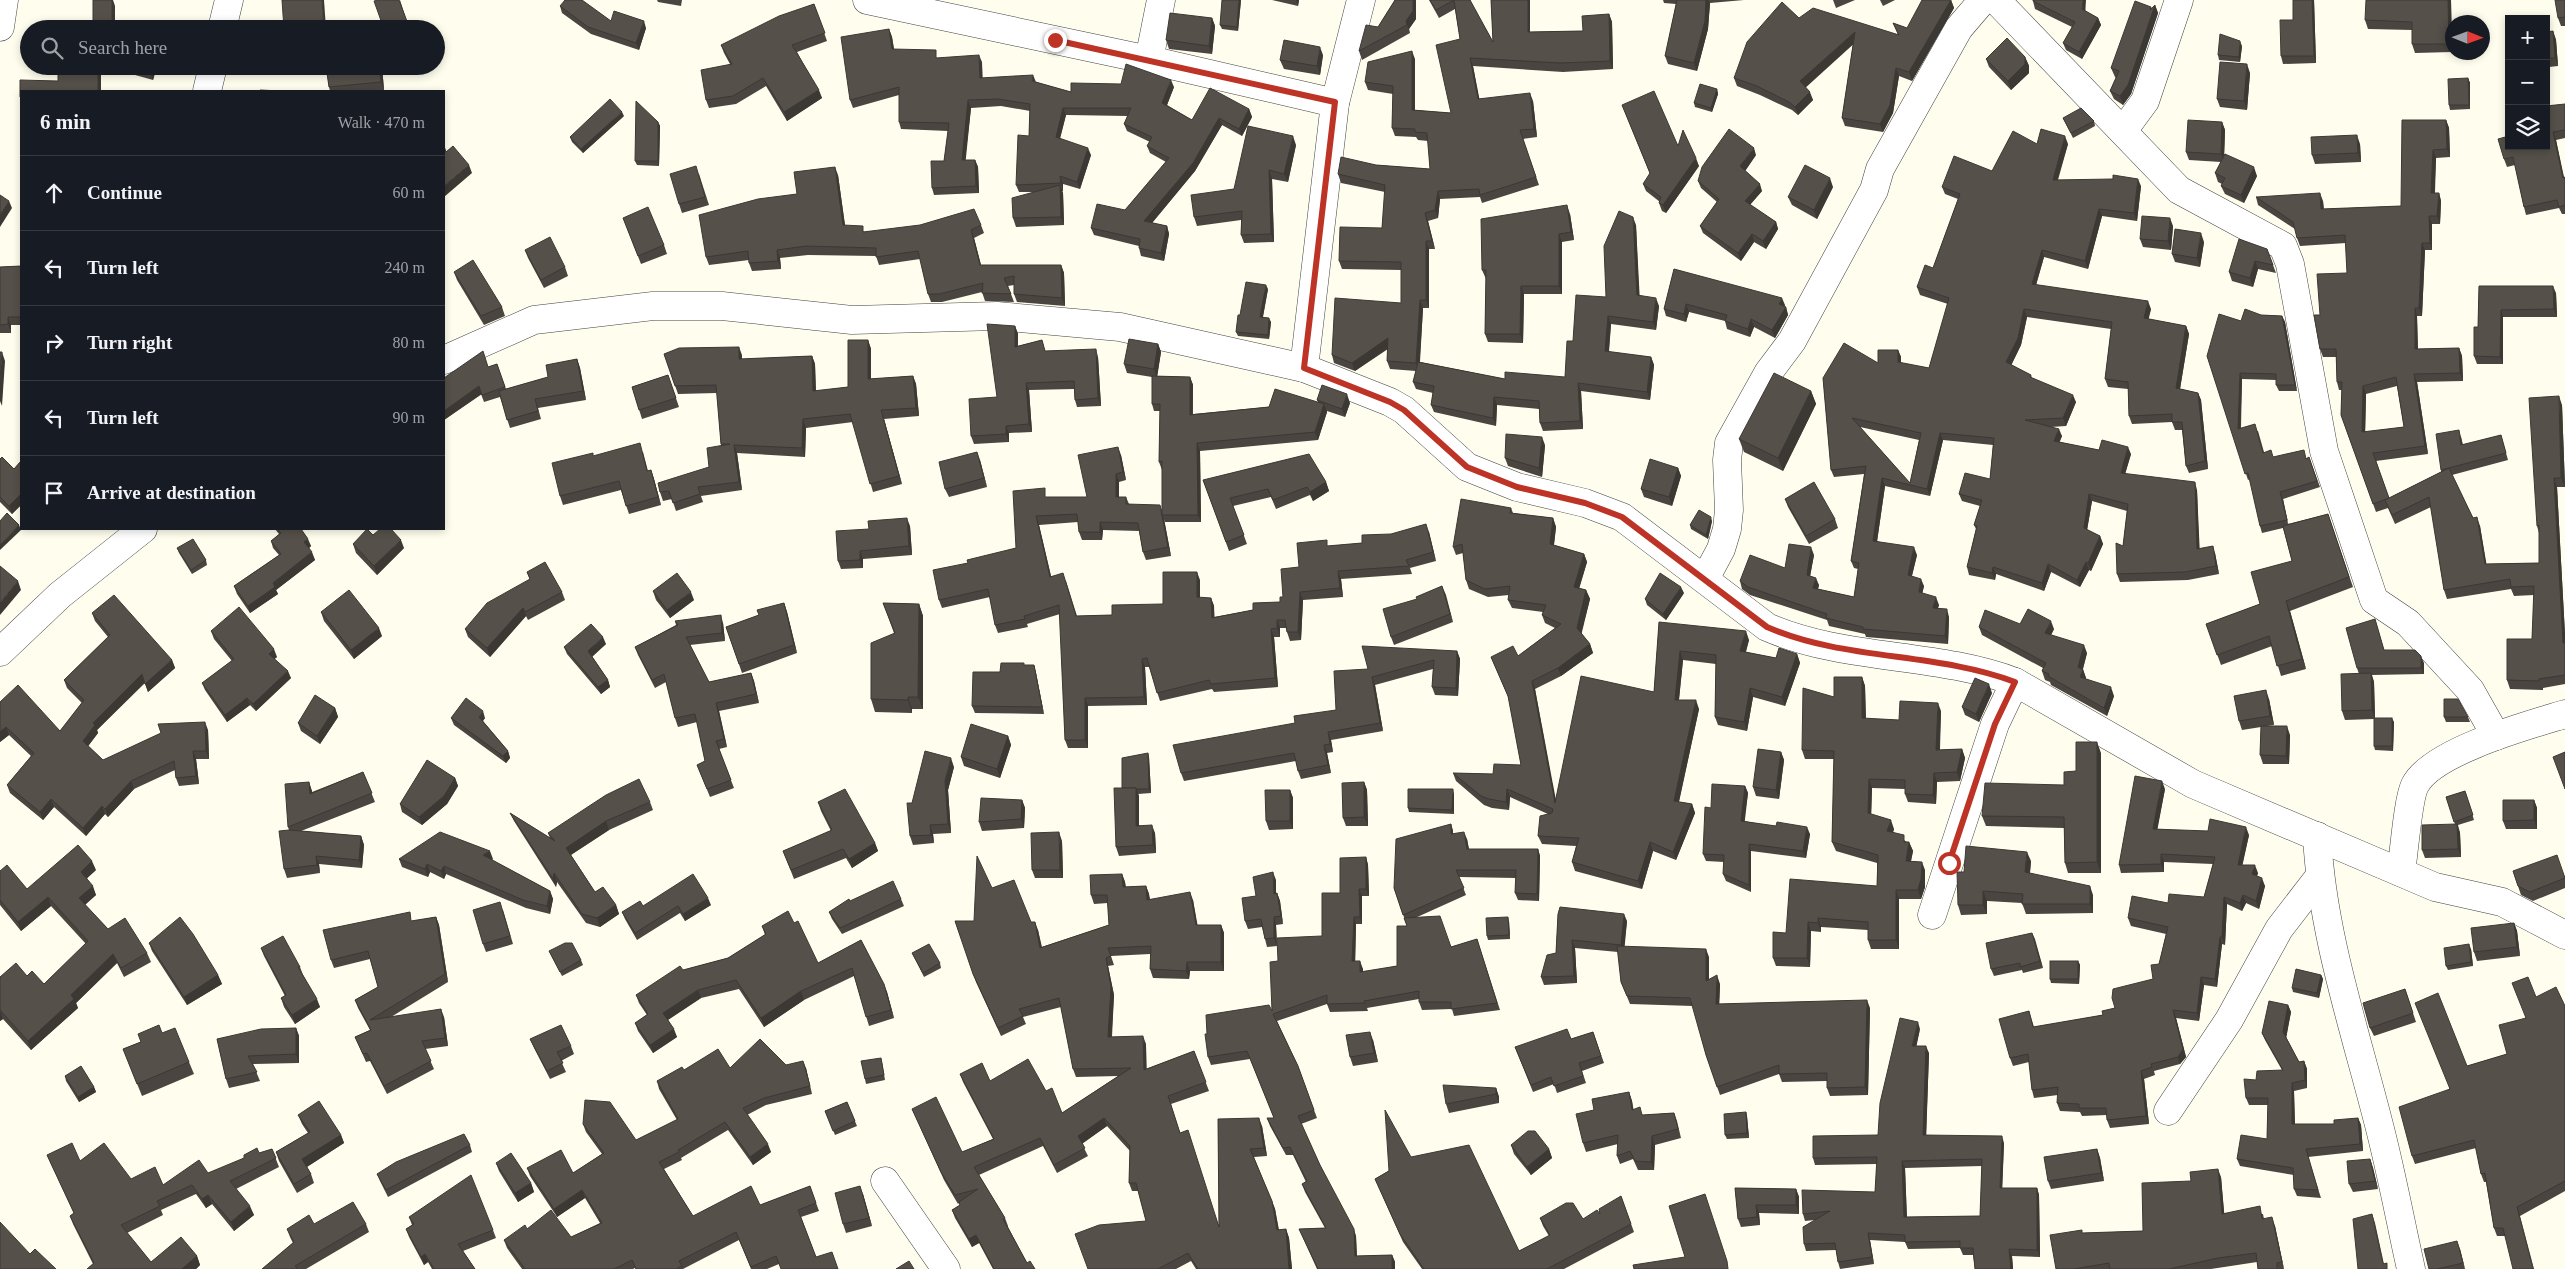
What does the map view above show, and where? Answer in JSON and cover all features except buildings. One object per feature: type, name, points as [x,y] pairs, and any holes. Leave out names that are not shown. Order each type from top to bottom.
[{"type":"street","points":[[0,28],[4,0]]},
{"type":"street","points":[[224,20],[229,0]]},
{"type":"street","points":[[867,0],[1150,60],[1335,102]]},
{"type":"street","points":[[1150,60],[1161,0]]},
{"type":"street","points":[[1304,368],[1335,102],[1361,0]]},
{"type":"street","points":[[1705,579],[1721,549],[1727,528],[1730,510],[1727,460],[1729,443],[1768,373],[1792,341],[1874,190],[1880,169],[1959,28],[1983,0]]},
{"type":"street","points":[[1996,0],[2179,190],[2283,246],[2290,264],[2324,451],[2374,600],[2408,623],[2470,690],[2496,736]]},
{"type":"street","points":[[2123,131],[2145,101],[2179,0]]},
{"type":"street","points":[[207,90],[211,75]]},
{"type":"street","points":[[445,360],[534,320],[653,306],[722,306],[852,320],[997,316],[1120,327],[1304,368],[1390,402],[1404,410],[1467,467],[1517,487],[1585,503],[1622,517],[1767,627],[1784,635],[1863,652],[1993,674],[2015,682],[2194,784],[2435,888],[2502,902],[2565,935]]},
{"type":"street","points":[[0,652],[123,537],[140,530]]},
{"type":"street","points":[[1932,915],[1995,724],[2015,682]]},
{"type":"street","points":[[2401,872],[2414,787],[2425,770],[2496,736],[2565,714]]},
{"type":"street","points":[[2317,836],[2319,877],[2341,982],[2379,1123],[2411,1269]]},
{"type":"street","points":[[2168,1111],[2229,1020],[2279,929],[2319,877]]},
{"type":"street","points":[[885,1181],[946,1269]]},
{"type":"route","points":[[1055,40],[1335,102],[1304,368],[1390,402],[1404,410],[1467,467],[1517,487],[1585,503],[1622,517],[1767,627],[1784,635],[1863,652],[1993,674],[2015,682],[1995,724],[1949,863]]}]
